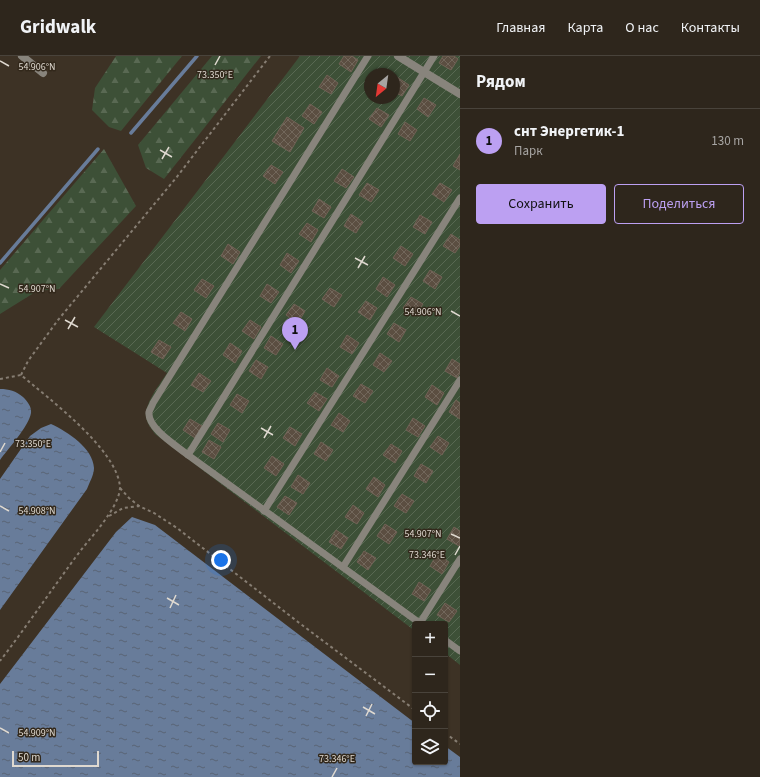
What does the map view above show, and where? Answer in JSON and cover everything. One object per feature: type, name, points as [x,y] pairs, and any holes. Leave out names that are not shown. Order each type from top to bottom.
[{"type":"street","points":[[22,56],[43,73]]},
{"type":"street","points":[[398,56],[460,94]]},
{"type":"lane","points":[[368,56],[153,403],[149,412],[151,422],[156,429],[188,455],[416,621]]},
{"type":"lane","points":[[188,455],[434,56]]},
{"type":"lane","points":[[264,511],[460,198]]},
{"type":"lane","points":[[342,567],[460,380]]},
{"type":"lane","points":[[422,621],[460,559]]},
{"type":"lane","points":[[448,642],[460,651]]},
{"type":"path","points":[[21,375],[28,361],[58,320],[176,178],[270,56]]},
{"type":"path","points":[[0,379],[21,375]]},
{"type":"path","points":[[21,375],[64,411],[102,450],[116,472],[120,488],[129,498],[139,506],[154,513],[177,528],[412,708]]},
{"type":"path","points":[[0,661],[76,557],[108,517],[117,500],[120,488]]},
{"type":"path","points":[[108,517],[123,508],[139,506]]},
{"type":"path","points":[[448,735],[460,744]]},
{"type":"green space","points":[[116,56],[182,56],[121,131],[109,127],[92,110],[95,88]]},
{"type":"green space","points":[[212,56],[261,56],[164,179],[146,168],[138,145]]},
{"type":"green space","points":[[300,56],[460,56],[460,665],[448,655],[448,621],[412,621],[412,629],[155,434],[147,422],[147,406],[167,373],[94,327]]},
{"type":"green space","points":[[104,149],[136,206],[59,289],[37,291],[0,314],[0,270]]},
{"type":"water","points":[[0,389],[6,389],[18,393],[28,402],[31,413],[22,431],[0,460]]},
{"type":"water","points":[[51,424],[65,431],[84,447],[93,461],[93,473],[87,489],[0,610],[0,479],[30,436],[41,428]]},
{"type":"water","points":[[132,517],[155,525],[412,721],[412,765],[448,765],[448,748],[460,757],[460,777],[0,777],[0,684],[116,532]]},
{"type":"building","points":[[344,56],[352,56],[358,60],[351,72],[339,64]]},
{"type":"building","points":[[443,56],[454,56],[458,59],[451,70],[439,63]]},
{"type":"building","points":[[327,75],[338,83],[331,94],[319,87]]},
{"type":"building","points":[[400,79],[409,85],[402,96],[400,95]]},
{"type":"building","points":[[424,98],[436,105],[428,117],[417,109]]},
{"type":"building","points":[[310,104],[322,112],[314,124],[302,116]]},
{"type":"building","points":[[377,108],[389,115],[381,127],[369,119]]},
{"type":"building","points":[[287,117],[304,128],[290,152],[272,141]]},
{"type":"building","points":[[405,122],[417,130],[410,141],[398,134]]},
{"type":"building","points":[[460,154],[460,170],[453,166]]},
{"type":"building","points":[[271,165],[283,172],[275,184],[263,176]]},
{"type":"building","points":[[342,169],[354,177],[346,188],[334,181]]},
{"type":"building","points":[[367,183],[379,190],[371,202],[359,195]]},
{"type":"building","points":[[440,183],[452,190],[444,202],[432,194]]},
{"type":"building","points":[[319,199],[331,207],[324,218],[312,211]]},
{"type":"building","points":[[351,214],[363,222],[356,233],[344,226]]},
{"type":"building","points":[[420,215],[432,222],[425,234],[413,227]]},
{"type":"building","points":[[307,223],[318,230],[311,242],[299,234]]},
{"type":"building","points":[[451,234],[460,240],[460,246],[455,253],[443,246]]},
{"type":"building","points":[[228,244],[240,252],[233,264],[221,256]]},
{"type":"building","points":[[401,246],[413,254],[405,266],[393,258]]},
{"type":"building","points":[[287,253],[299,261],[291,273],[280,265]]},
{"type":"building","points":[[430,270],[442,277],[435,289],[423,281]]},
{"type":"building","points":[[383,277],[395,285],[387,297],[376,289]]},
{"type":"building","points":[[202,279],[214,286],[206,298],[194,290]]},
{"type":"building","points":[[267,284],[279,292],[271,303],[260,296]]},
{"type":"building","points":[[330,288],[342,295],[334,307],[322,299]]},
{"type":"building","points":[[411,297],[423,304],[415,316],[403,308]]},
{"type":"building","points":[[366,301],[377,308],[370,320],[358,312]]},
{"type":"building","points":[[294,304],[305,311],[298,323],[286,315]]},
{"type":"building","points":[[181,312],[192,319],[185,331],[173,323]]},
{"type":"building","points":[[250,320],[261,327],[254,339],[242,331]]},
{"type":"building","points":[[394,323],[406,330],[399,342],[387,334]]},
{"type":"building","points":[[347,335],[359,343],[352,354],[340,347]]},
{"type":"building","points":[[271,336],[283,344],[276,355],[264,348]]},
{"type":"building","points":[[159,340],[171,347],[163,359],[151,352]]},
{"type":"building","points":[[230,343],[242,351],[235,363],[223,355]]},
{"type":"building","points":[[380,353],[392,361],[384,372],[373,365]]},
{"type":"building","points":[[452,359],[460,364],[460,373],[457,378],[445,371]]},
{"type":"building","points":[[256,360],[268,367],[261,379],[249,371]]},
{"type":"building","points":[[327,368],[339,376],[332,387],[320,380]]},
{"type":"building","points":[[199,373],[211,381],[203,392],[191,385]]},
{"type":"building","points":[[361,384],[373,391],[365,403],[353,396]]},
{"type":"building","points":[[432,385],[444,393],[437,405],[425,397]]},
{"type":"building","points":[[315,392],[327,399],[319,411],[307,403]]},
{"type":"building","points":[[237,394],[249,401],[242,413],[230,405]]},
{"type":"building","points":[[456,400],[460,403],[460,419],[449,412]]},
{"type":"building","points":[[339,413],[350,421],[343,432],[331,425]]},
{"type":"building","points":[[413,418],[425,426],[418,437],[406,430]]},
{"type":"building","points":[[190,419],[202,426],[195,438],[183,430]]},
{"type":"building","points":[[218,423],[230,430],[223,442],[211,434]]},
{"type":"building","points":[[290,427],[302,434],[295,446],[283,438]]},
{"type":"building","points":[[438,436],[449,443],[442,455],[430,447]]},
{"type":"building","points":[[209,440],[221,447],[214,459],[202,452]]},
{"type":"building","points":[[321,442],[333,450],[326,461],[314,454]]},
{"type":"building","points":[[391,444],[402,451],[395,463],[383,455]]},
{"type":"building","points":[[272,456],[284,464],[276,476],[264,468]]},
{"type":"building","points":[[421,464],[433,471],[426,483],[414,476]]},
{"type":"building","points":[[298,475],[310,483],[303,494],[291,487]]},
{"type":"building","points":[[374,477],[385,485],[378,497],[366,489]]},
{"type":"building","points":[[402,494],[414,501],[406,513],[394,506]]},
{"type":"building","points":[[285,496],[297,503],[289,515],[277,507]]},
{"type":"building","points":[[353,505],[364,513],[357,524],[345,517]]},
{"type":"building","points":[[385,524],[397,532],[389,544],[377,536]]},
{"type":"building","points":[[454,527],[460,531],[459,546],[447,539]]},
{"type":"building","points":[[336,530],[348,538],[341,549],[329,542]]},
{"type":"building","points":[[364,551],[376,558],[368,570],[357,562]]},
{"type":"building","points":[[437,554],[449,562],[442,574],[430,566]]},
{"type":"building","points":[[419,582],[431,590],[424,601],[412,594]]},
{"type":"building","points":[[445,603],[457,611],[449,622],[437,615]]},
{"type":"waterway","points":[[131,133],[197,56]]},
{"type":"waterway","points":[[0,263],[98,149]]},
{"type":"place","name":"снт Энергетик-1","points":[[295,350]]}]
